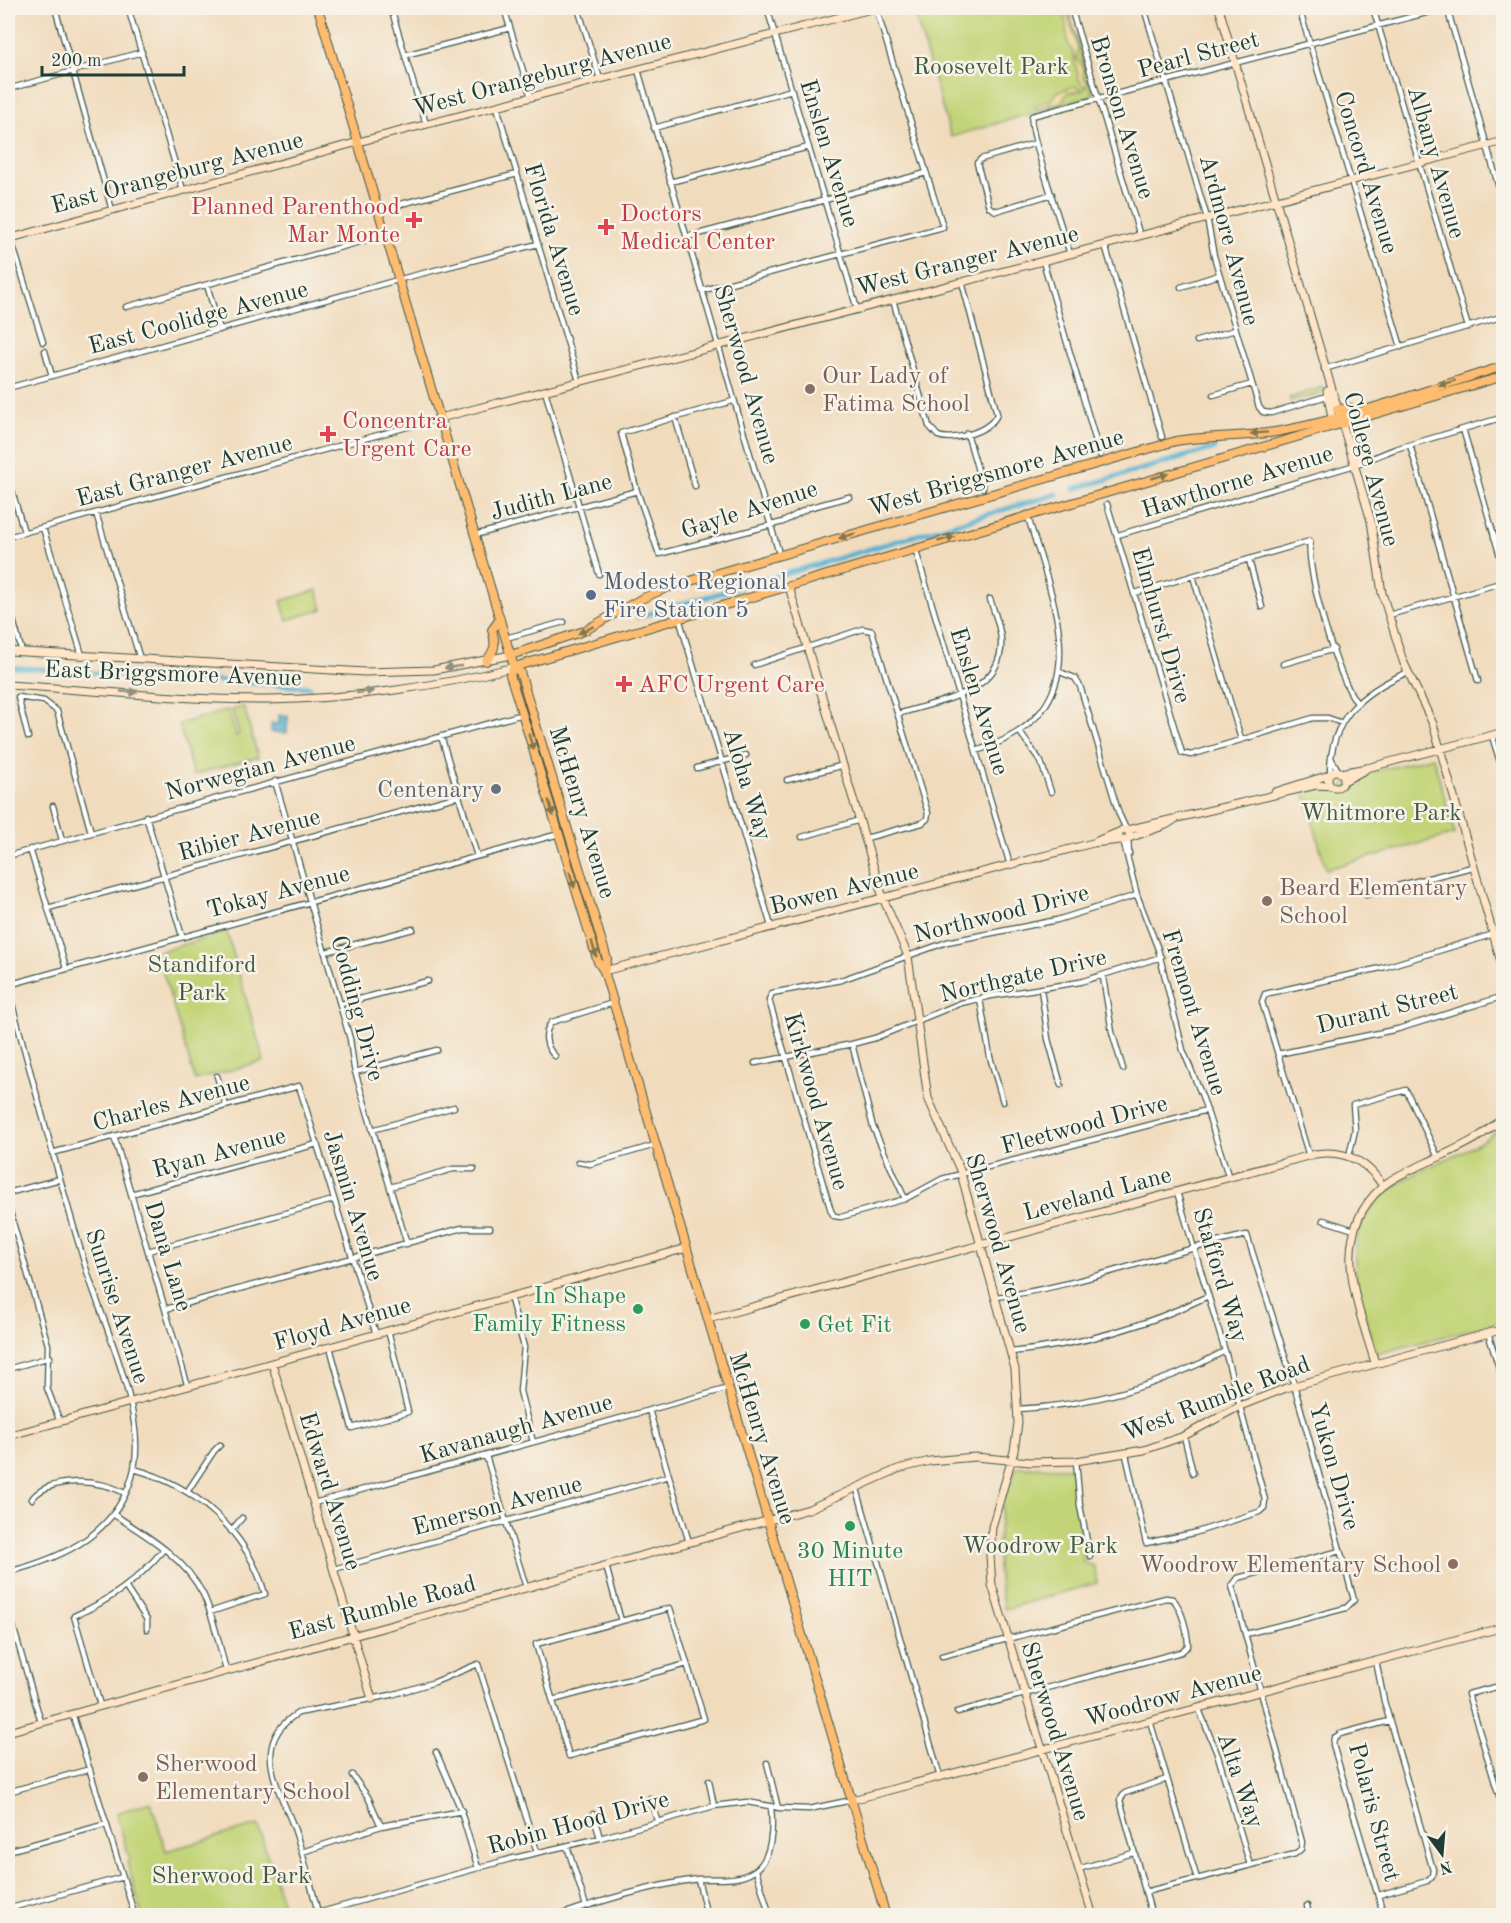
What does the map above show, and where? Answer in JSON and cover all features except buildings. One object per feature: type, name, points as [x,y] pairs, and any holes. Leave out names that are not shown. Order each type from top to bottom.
[{"type":"main road","name":"McHenry Avenue","points":[[318,8],[514,667],[520,672],[607,959],[604,971]]},
{"type":"main road","name":"West Briggsmore Avenue","points":[[514,667],[789,587],[1503,366]]},
{"type":"main road","name":"West Briggsmore Avenue","points":[[511,655],[584,631],[666,588],[1176,441],[1208,436],[1280,432],[1503,376]]},
{"type":"main road","points":[[486,661],[494,651],[496,644],[492,630],[500,619]]},
{"type":"main road","name":"McHenry Avenue","points":[[514,667],[510,675],[598,962],[604,971],[886,1916]]},
{"type":"street","points":[[55,8],[112,210]]},
{"type":"street","points":[[129,8],[183,190]]},
{"type":"street","points":[[391,8],[426,124]]},
{"type":"street","points":[[504,8],[531,97]]},
{"type":"street","points":[[578,8],[600,79]]},
{"type":"street","name":"Enslen Avenue","points":[[767,8],[857,309]]},
{"type":"street","points":[[704,291],[943,227],[876,8]]},
{"type":"street","name":"West Orangeburg Avenue","points":[[358,142],[638,70],[774,32],[876,8]]},
{"type":"street","name":"Bronson Avenue","points":[[1071,8],[1140,236]]},
{"type":"street","name":"Ardmore Avenue","points":[[1144,8],[1207,218],[1219,275],[1259,407],[1266,413],[1330,395]]},
{"type":"street","name":"College Avenue","points":[[1219,8],[1324,369],[1322,375],[1340,418],[1373,528],[1380,584],[1389,615],[1408,672],[1428,710],[1503,972]]},
{"type":"street","name":"Concord Avenue","points":[[1299,8],[1401,346]]},
{"type":"street","name":"Albany Avenue","points":[[1373,8],[1468,327]]},
{"type":"street","points":[[1446,8],[1503,205]]},
{"type":"street","name":"Pearl Street","points":[[1036,143],[1030,117],[1446,8]]},
{"type":"street","points":[[405,55],[510,28]]},
{"type":"street","points":[[8,88],[142,52]]},
{"type":"street","name":"Sherwood Avenue","points":[[638,70],[778,550]]},
{"type":"street","points":[[654,128],[792,90]]},
{"type":"street","name":"Florida Avenue","points":[[497,107],[579,381]]},
{"type":"street","name":"West Granger Avenue","points":[[440,418],[1503,141]]},
{"type":"street","name":"East Orangeburg Avenue","points":[[8,236],[112,210],[358,142]]},
{"type":"street","points":[[1052,194],[996,211],[989,207],[977,163],[981,159],[1036,143],[1052,194],[1070,254]]},
{"type":"street","points":[[670,182],[808,147]]},
{"type":"street","points":[[687,237],[926,173]]},
{"type":"street","points":[[378,210],[517,174]]},
{"type":"street","points":[[126,307],[386,235]]},
{"type":"street","points":[[8,236],[43,342]]},
{"type":"street","name":"East Coolidge Avenue","points":[[8,388],[538,244]]},
{"type":"street","points":[[1105,245],[1162,437]]},
{"type":"street","points":[[1042,261],[1100,455]]},
{"type":"street","points":[[1181,287],[1219,275]]},
{"type":"street","points":[[892,300],[931,429],[938,436],[945,438],[967,433],[991,425],[997,411],[962,282]]},
{"type":"street","points":[[207,285],[220,330]]},
{"type":"street","points":[[1324,369],[1503,316]]},
{"type":"street","points":[[1197,341],[1235,330]]},
{"type":"street","points":[[45,351],[52,376]]},
{"type":"street","points":[[1213,395],[1252,384]]},
{"type":"street","points":[[545,391],[599,574]]},
{"type":"street","points":[[637,491],[621,433],[733,401]]},
{"type":"street","points":[[675,417],[695,486]]},
{"type":"street","name":"Hawthorne Avenue","points":[[1118,535],[1355,465],[1410,445],[1503,417]]},
{"type":"street","name":"East Granger Avenue","points":[[8,537],[440,418]]},
{"type":"street","points":[[1340,418],[1358,456],[1365,461]]},
{"type":"street","points":[[1463,429],[1503,570]]},
{"type":"street","points":[[967,433],[983,488]]},
{"type":"street","points":[[1410,445],[1478,681]]},
{"type":"street","points":[[1355,465],[1358,456]]},
{"type":"street","points":[[8,477],[24,532]]},
{"type":"street","name":"Judith Lane","points":[[475,535],[637,491]]},
{"type":"street","name":"Gayle Avenue","points":[[637,491],[659,554],[783,522],[811,507],[849,497]]},
{"type":"street","name":"Elmhurst Drive","points":[[1107,504],[1136,593],[1179,747],[1184,754],[1191,755],[1241,739]]},
{"type":"street","points":[[96,513],[140,659]]},
{"type":"street","points":[[976,751],[1019,731],[1044,706],[1060,672],[1061,631],[1027,514]]},
{"type":"street","points":[[43,528],[82,655]]},
{"type":"street","points":[[1494,537],[1503,538]]},
{"type":"street","points":[[1136,593],[1310,541],[1311,573],[1344,681],[1357,703]]},
{"type":"street","name":"Enslen Avenue","points":[[915,548],[1010,865]]},
{"type":"street","points":[[1249,560],[1262,607]]},
{"type":"street","points":[[1193,576],[1241,739],[1313,718],[1328,718],[1342,723]]},
{"type":"street","points":[[1389,615],[1503,582]]},
{"type":"street","name":"Sherwood Avenue","points":[[789,587],[884,898],[908,956],[931,1107],[961,1174],[1011,1352],[1019,1409],[1011,1461],[995,1510],[990,1549],[992,1586],[1040,1750],[1093,1916]]},
{"type":"street","points":[[898,714],[959,696],[986,679],[1000,657],[1000,632],[990,598]]},
{"type":"street","points":[[8,602],[22,651]]},
{"type":"street","name":"Aloha Way","points":[[679,618],[771,926]]},
{"type":"street","points":[[506,638],[564,622]]},
{"type":"street","points":[[754,665],[863,629],[870,629],[874,634],[928,816],[922,823],[866,838]]},
{"type":"street","points":[[1283,664],[1334,649]]},
{"type":"street","name":"East Briggsmore Avenue","points":[[8,651],[365,672],[434,670],[511,655]]},
{"type":"street","name":"East Briggsmore Avenue","points":[[8,685],[282,699],[427,685],[514,667]]},
{"type":"street","name":"Fremont Avenue","points":[[1060,672],[1075,678],[1080,686],[1119,814],[1137,895],[1161,957],[1184,1050],[1229,1178]]},
{"type":"street","points":[[1333,786],[1328,780],[1331,758],[1334,739],[1342,723],[1357,703],[1377,687],[1408,672]]},
{"type":"street","points":[[28,737],[18,697],[44,700],[57,711],[92,832]]},
{"type":"street","name":"Norwegian Avenue","points":[[8,856],[146,816],[523,714]]},
{"type":"street","points":[[1019,731],[1041,762],[1051,792]]},
{"type":"street","points":[[1270,795],[1330,774],[1367,768],[1503,732]]},
{"type":"street","points":[[441,736],[477,856]]},
{"type":"street","points":[[1492,736],[1503,775]]},
{"type":"street","points":[[697,768],[746,755]]},
{"type":"street","points":[[1331,758],[1344,781]]},
{"type":"street","points":[[787,780],[844,765]]},
{"type":"street","points":[[1270,795],[1316,785],[1340,786],[1344,781],[1367,768]]},
{"type":"street","name":"Codding Drive","points":[[275,782],[326,952],[353,1050],[355,1072],[407,1244]]},
{"type":"street","name":"Bowen Avenue","points":[[604,971],[1270,795]]},
{"type":"street","name":"Ribier Avenue","points":[[48,908],[459,796]]},
{"type":"street","points":[[53,806],[62,840]]},
{"type":"street","points":[[146,816],[182,936]]},
{"type":"street","points":[[802,837],[860,820]]},
{"type":"street","name":"Tokay Avenue","points":[[8,987],[66,968],[559,834]]},
{"type":"street","points":[[30,849],[66,968]]},
{"type":"street","points":[[1366,894],[1472,867]]},
{"type":"street","name":"Northwood Drive","points":[[771,994],[775,991],[840,980],[964,938],[1057,920],[1137,895]]},
{"type":"street","points":[[326,952],[413,929]]},
{"type":"street","points":[[1309,1156],[1262,1002],[1263,997],[1277,991],[1385,967],[1503,931]]},
{"type":"street","name":"Northgate Drive","points":[[755,1063],[784,1055],[852,1044],[980,999],[1102,977],[1161,957]]},
{"type":"street","points":[[1102,977],[1112,1032],[1123,1069]]},
{"type":"street","points":[[340,1004],[428,981]]},
{"type":"street","name":"Sunrise Avenue","points":[[8,987],[52,1153],[130,1402],[136,1435],[134,1470],[113,1514],[92,1536],[70,1551],[8,1572]]},
{"type":"street","points":[[1041,989],[1048,1039],[1061,1085]]},
{"type":"street","name":"Kirkwood Avenue","points":[[771,994],[770,1000],[784,1055],[834,1216]]},
{"type":"street","name":"Durant Street","points":[[1278,1054],[1398,1029],[1503,996]]},
{"type":"street","points":[[980,999],[990,1057],[1003,1102]]},
{"type":"street","points":[[555,1056],[546,1038],[547,1029],[552,1022],[613,1003]]},
{"type":"street","points":[[852,1044],[873,1126],[905,1199]]},
{"type":"street","points":[[355,1072],[437,1050]]},
{"type":"street","points":[[217,1076],[226,1106]]},
{"type":"street","name":"Charles Avenue","points":[[52,1153],[299,1086]]},
{"type":"street","name":"Jasmin Avenue","points":[[299,1086],[351,1260],[376,1334]]},
{"type":"street","points":[[1383,1186],[1367,1166],[1349,1156],[1355,1130],[1353,1105],[1406,1090],[1437,1157]]},
{"type":"street","points":[[372,1130],[454,1107]]},
{"type":"street","name":"Fleetwood Drive","points":[[834,1216],[841,1217],[905,1199],[933,1183],[961,1174],[1207,1110]]},
{"type":"street","points":[[1375,1363],[1350,1276],[1349,1255],[1354,1230],[1367,1205],[1383,1186],[1437,1157],[1475,1141],[1503,1115]]},
{"type":"street","name":"Dana Lane","points":[[114,1136],[188,1387]]},
{"type":"street","name":"Ryan Avenue","points":[[131,1194],[317,1144]]},
{"type":"street","points":[[578,1162],[590,1164],[655,1145]]},
{"type":"street","name":"Leveland Lane","points":[[708,1319],[1309,1156],[1333,1153],[1349,1156]]},
{"type":"street","points":[[390,1187],[453,1169],[474,1169]]},
{"type":"street","points":[[8,1193],[60,1179]]},
{"type":"street","name":"Stafford Way","points":[[1126,1455],[1146,1543],[1215,1528],[1259,1512],[1264,1508],[1265,1500],[1240,1406],[1178,1192]]},
{"type":"street","points":[[148,1251],[333,1200]]},
{"type":"street","points":[[8,1205],[50,1357],[47,1388],[60,1422]]},
{"type":"street","points":[[1323,1220],[1354,1230]]},
{"type":"street","points":[[166,1309],[462,1228],[490,1228]]},
{"type":"street","name":"Yukon Drive","points":[[1194,1246],[1247,1235],[1294,1385],[1353,1597],[1352,1604],[1346,1608],[1246,1634]]},
{"type":"street","points":[[996,1297],[1075,1283],[1194,1246]]},
{"type":"street","name":"Floyd Avenue","points":[[8,1436],[687,1248]]},
{"type":"street","points":[[510,1296],[524,1347],[520,1391],[533,1442]]},
{"type":"street","points":[[1011,1352],[1069,1344],[1124,1330],[1208,1296]]},
{"type":"street","name":"West Rumble Road","points":[[768,1520],[816,1506],[898,1469],[930,1461],[975,1457],[1011,1461],[1076,1461],[1126,1455],[1184,1436],[1240,1406],[1294,1385],[1503,1329]]},
{"type":"street","points":[[330,1347],[352,1428],[408,1412],[388,1330]]},
{"type":"street","points":[[1488,1333],[1503,1384]]},
{"type":"street","points":[[1019,1409],[1080,1403],[1123,1393],[1183,1372],[1225,1351]]},
{"type":"street","points":[[8,1369],[50,1357]]},
{"type":"street","name":"Edward Avenue","points":[[272,1363],[372,1699]]},
{"type":"street","name":"Kavanaugh Avenue","points":[[314,1503],[729,1388]]},
{"type":"street","points":[[649,1410],[689,1542]]},
{"type":"street","points":[[1184,1436],[1193,1473]]},
{"type":"street","points":[[187,1492],[220,1445]]},
{"type":"street","points":[[486,1456],[526,1587]]},
{"type":"street","points":[[1076,1461],[1080,1506],[1090,1556]]},
{"type":"street","points":[[134,1470],[160,1478],[207,1506],[231,1531],[250,1558],[264,1594],[210,1612]]},
{"type":"street","name":"Emerson Avenue","points":[[334,1569],[669,1476]]},
{"type":"street","points":[[32,1499],[37,1492],[76,1482],[100,1484],[124,1493]]},
{"type":"street","points":[[857,1489],[940,1777]]},
{"type":"street","points":[[113,1514],[164,1549],[184,1566],[196,1582],[210,1612],[226,1670]]},
{"type":"street","points":[[231,1531],[243,1518]]},
{"type":"street","name":"East Rumble Road","points":[[8,1732],[768,1520]]},
{"type":"street","points":[[100,1705],[74,1616],[126,1588],[164,1549]]},
{"type":"street","points":[[1145,1892],[1295,1854],[1301,1849],[1302,1842],[1276,1754],[1263,1691],[1232,1589],[1233,1582],[1238,1578],[1340,1551]]},
{"type":"street","points":[[606,1566],[621,1621]]},
{"type":"street","points":[[126,1588],[147,1620],[147,1629]]},
{"type":"street","points":[[942,1656],[1166,1598],[1173,1599],[1178,1604],[1189,1642],[1184,1651],[957,1712]]},
{"type":"street","points":[[670,1608],[704,1719],[569,1756],[537,1644],[621,1621],[670,1608]]},
{"type":"street","points":[[8,1609],[41,1722]]},
{"type":"street","name":"Woodrow Avenue","points":[[852,1800],[1503,1627]]},
{"type":"street","points":[[1376,1661],[1389,1721],[1433,1873],[1427,1881],[1379,1895]]},
{"type":"street","points":[[462,1811],[381,1826],[302,1852],[274,1775],[271,1753],[278,1731],[298,1713],[372,1699],[435,1682],[478,1664],[537,1852]]},
{"type":"street","points":[[553,1700],[687,1664]]},
{"type":"street","points":[[1503,1684],[1468,1694],[1503,1812]]},
{"type":"street","name":"Alta Way","points":[[1198,1707],[1218,1756],[1250,1865]]},
{"type":"street","points":[[72,1713],[135,1916]]},
{"type":"street","points":[[1150,1721],[1197,1879]]},
{"type":"street","name":"Polaris Street","points":[[1384,1916],[1333,1745],[1334,1738],[1340,1734],[1389,1721]]},
{"type":"street","points":[[436,1752],[462,1811],[478,1868]]},
{"type":"street","points":[[767,1763],[778,1808]]},
{"type":"street","points":[[8,1792],[90,1769]]},
{"type":"street","points":[[352,1775],[368,1797],[381,1826]]},
{"type":"street","points":[[1152,1916],[1120,1802],[1121,1796],[1125,1793],[1167,1779]]},
{"type":"street","points":[[709,1781],[714,1806]]},
{"type":"street","points":[[651,1798],[657,1820]]},
{"type":"street","name":"Robin Hood Drive","points":[[302,1852],[318,1913],[714,1806],[747,1802],[778,1808],[809,1809],[852,1800]]},
{"type":"street","points":[[559,1915],[586,1906],[698,1879],[726,1880],[756,1870],[763,1862],[769,1846],[771,1807]]},
{"type":"street","points":[[593,1814],[600,1838]]},
{"type":"street","points":[[8,1851],[107,1824]]},
{"type":"street","points":[[567,1846],[586,1906]]},
{"type":"street","points":[[1078,1869],[1133,1853]]},
{"type":"street","points":[[756,1870],[770,1916]]},
{"type":"street","points":[[15,1907],[123,1877]]},
{"type":"street","points":[[698,1879],[706,1916]]},
{"type":"street","points":[[1307,1906],[1310,1916]]},
{"type":"green space","name":"Roosevelt Park","points":[[913,8],[1068,8],[1093,95],[951,137]]},
{"type":"green space","points":[[1323,387],[1324,391],[1321,394],[1290,401],[1289,398]]},
{"type":"green space","points":[[317,590],[323,609],[287,620],[281,601]]},
{"type":"green space","points":[[244,707],[258,757],[193,775],[179,724],[228,710],[236,736],[239,734],[232,710]]},
{"type":"green space","name":"Whitmore Park","points":[[1433,757],[1455,834],[1326,869],[1304,790],[1337,789],[1357,776]]},
{"type":"green space","name":"Standiford Park","points":[[227,932],[264,1061],[195,1080],[157,952]]},
{"type":"green space","points":[[1503,1124],[1503,1321],[1376,1354],[1359,1292],[1355,1266],[1356,1243],[1362,1222],[1377,1202],[1400,1183],[1479,1143]]},
{"type":"green space","name":"Woodrow Park","points":[[1020,1467],[1071,1468],[1084,1545],[1083,1562],[1094,1566],[1097,1583],[1004,1609],[998,1567],[999,1528],[1005,1495],[1016,1469]]},
{"type":"green space","name":"Sherwood Park","points":[[151,1802],[166,1851],[258,1825],[286,1915],[142,1915],[127,1862],[130,1860],[116,1813]]},
{"type":"sand","points":[[968,8],[956,19],[946,22],[949,12]]},
{"type":"sand","points":[[1058,8],[1067,12],[1078,48],[1076,58],[1084,69],[1086,89],[1079,80],[1073,52],[1068,44],[1065,18]]},
{"type":"sand","points":[[1075,86],[1083,91],[1068,92],[1062,102],[1036,109],[1035,105],[1050,101],[1057,92]]},
{"type":"water","points":[[279,715],[288,716],[287,733],[271,732],[271,723],[279,724]]},
{"type":"waterway","points":[[1074,489],[1215,448]]},
{"type":"waterway","points":[[638,617],[1057,494]]},
{"type":"waterway","points":[[8,667],[310,687]]},
{"type":"place","name":"Planned Parenthood Mar Monte","points":[[414,220]]},
{"type":"place","name":"Doctors Medical Center","points":[[606,227]]},
{"type":"place","name":"Our Lady of Fatima School","points":[[810,389]]},
{"type":"place","name":"Concentra Urgent Care","points":[[328,434]]},
{"type":"place","name":"Modesto Regional Fire Station 5","points":[[591,595]]},
{"type":"place","name":"AFC Urgent Care","points":[[624,684]]},
{"type":"place","name":"Centenary","points":[[496,789]]},
{"type":"place","name":"Beard Elementary School","points":[[1267,901]]},
{"type":"place","name":"In Shape Family Fitness","points":[[638,1309]]},
{"type":"place","name":"Get Fit","points":[[805,1324]]},
{"type":"place","name":"30 Minute HIT","points":[[850,1526]]},
{"type":"place","name":"Woodrow Elementary School","points":[[1453,1564]]},
{"type":"place","name":"Sherwood Elementary School","points":[[143,1777]]}]
